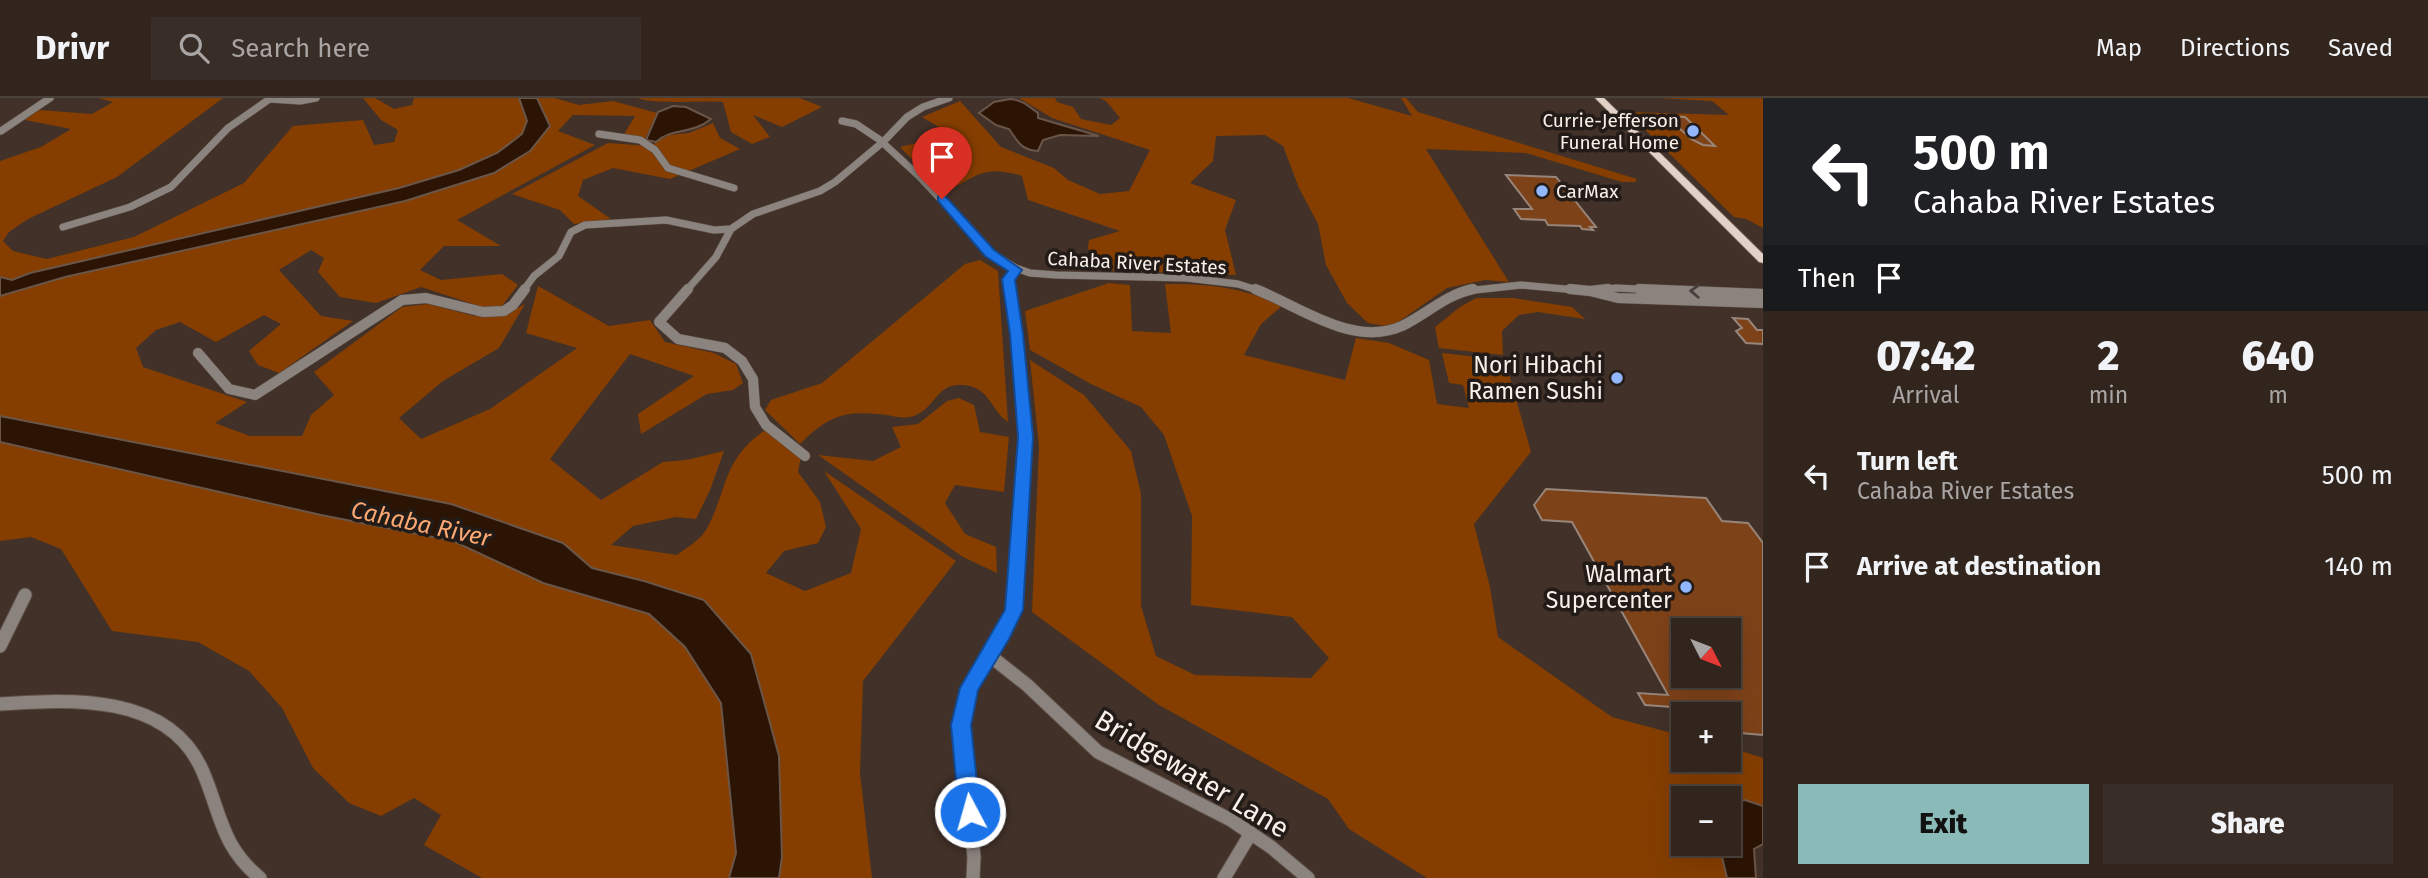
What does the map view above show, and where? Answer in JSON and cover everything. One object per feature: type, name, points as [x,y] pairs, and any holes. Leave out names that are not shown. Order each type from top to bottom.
[{"type":"main road","points":[[1599,98],[1763,260]]},
{"type":"street","points":[[1,131],[50,98]]},
{"type":"street","points":[[63,227],[118,212],[167,190],[186,174],[228,128],[270,98],[291,101],[316,98]]},
{"type":"street","points":[[804,456],[766,425],[755,407],[753,379],[742,361],[724,348],[678,339],[659,322],[716,257],[731,229],[752,214],[820,191],[848,173],[883,143],[907,117],[923,107],[949,98]]},
{"type":"street","name":"Cahaba River Estates","points":[[842,121],[856,124],[899,156],[990,253],[1016,270],[1054,276],[1223,282],[1278,297],[1339,325],[1376,332],[1404,326],[1453,295],[1480,287],[1590,291],[1616,288],[1763,294]]},
{"type":"street","points":[[599,134],[629,134],[660,152],[668,168],[734,188]]},
{"type":"street","points":[[868,155],[884,153],[899,156]]},
{"type":"street","points":[[198,353],[229,389],[255,395],[402,300],[426,298],[483,312],[504,311],[513,305],[534,276],[559,256],[570,232],[585,225],[666,220],[714,230],[731,229]]},
{"type":"street","points":[[973,878],[974,857],[961,725],[964,699],[1010,620],[1016,598],[1026,458],[1017,334],[1008,279],[1016,270]]},
{"type":"street","name":"Cahaba River Estates","points":[[1590,291],[1618,298],[1763,303]]},
{"type":"street","points":[[0,646],[25,595]]},
{"type":"street","name":"Bridgewater Lane","points":[[989,655],[1027,685],[1098,752],[1251,833],[1308,878]]},
{"type":"street","points":[[0,704],[45,700],[93,703],[142,714],[172,728],[186,739],[197,758],[228,844],[244,866],[260,878]]},
{"type":"street","points":[[1224,878],[1251,833]]},
{"type":"shaded area","points":[[98,98],[223,98],[117,177],[28,219],[9,232],[3,241],[13,251],[47,259],[134,237],[244,183],[293,126],[363,120],[374,145],[394,142],[398,130],[381,120],[363,98],[375,98],[394,109],[412,105],[414,98],[519,98],[527,121],[522,134],[497,153],[459,170],[399,188],[30,273],[12,280],[0,277],[0,161],[41,147],[71,129],[25,120],[39,110],[92,114],[113,102]]},
{"type":"shaded area","points":[[537,98],[555,98],[579,105],[613,101],[657,113],[643,143],[620,141],[635,116],[573,115],[558,131],[595,145],[457,220],[501,246],[444,246],[420,270],[441,280],[502,274],[518,285],[501,307],[482,307],[421,287],[376,303],[340,297],[318,272],[324,258],[311,250],[279,270],[321,316],[353,321],[279,373],[258,365],[249,351],[281,324],[264,315],[216,342],[180,322],[156,330],[136,348],[143,367],[247,402],[215,423],[250,436],[302,436],[311,415],[334,395],[314,372],[402,307],[428,304],[474,316],[505,315],[525,304],[499,348],[443,381],[399,418],[421,439],[490,409],[577,348],[526,333],[538,286],[609,326],[650,320],[665,342],[714,353],[736,364],[743,383],[733,390],[707,394],[641,434],[638,414],[694,376],[630,354],[550,459],[601,500],[663,462],[686,460],[724,451],[696,519],[676,517],[633,526],[611,545],[677,555],[706,530],[734,463],[752,440],[767,429],[801,456],[798,472],[820,502],[826,527],[818,543],[784,551],[766,573],[805,591],[851,573],[861,529],[824,471],[956,561],[863,681],[860,773],[872,878],[779,878],[782,857],[779,756],[751,654],[704,600],[592,568],[563,543],[451,504],[0,416],[0,296],[65,277],[405,201],[494,173],[530,151],[550,127]]},
{"type":"shaded area","points":[[637,98],[800,98],[822,107],[782,127],[753,115],[770,137],[752,144],[731,132],[723,102],[667,102]]},
{"type":"shaded area","points":[[1019,98],[1055,98],[1057,102],[1073,107],[1081,119],[1111,125],[1120,118],[1106,101],[1099,98],[1348,98],[1412,116],[1401,98],[1406,98],[1418,112],[1637,179],[1635,182],[1622,182],[1526,153],[1426,149],[1509,282],[1485,280],[1447,288],[1391,327],[1368,323],[1347,303],[1326,265],[1318,224],[1299,188],[1283,146],[1265,135],[1216,136],[1213,161],[1190,183],[1236,200],[1225,230],[1236,275],[1098,270],[1088,248],[1089,240],[1120,231],[1028,200],[1022,176],[1009,173],[998,171],[981,174],[944,192],[900,147],[938,138],[942,129],[922,117],[960,101],[1001,147],[1054,168],[1068,180],[1100,194],[1129,191],[1150,150],[1052,118]]},
{"type":"shaded area","points":[[1660,98],[1763,98],[1763,228],[1746,219],[1734,217],[1627,112],[1729,115],[1712,101]]},
{"type":"shaded area","points":[[713,123],[720,138],[740,149],[670,179],[613,168],[583,180],[578,196],[611,219],[574,224],[560,210],[512,194],[608,143],[650,146],[669,135],[689,133]]},
{"type":"shaded area","points":[[980,260],[998,271],[1008,422],[978,389],[960,385],[947,388],[914,416],[903,418],[860,413],[839,416],[820,426],[800,444],[765,410],[771,400],[822,383],[965,264]]},
{"type":"shaded area","points":[[1109,283],[1130,285],[1132,331],[1171,333],[1165,284],[1226,288],[1283,305],[1261,324],[1244,355],[1345,380],[1356,338],[1389,343],[1429,360],[1437,404],[1469,408],[1463,385],[1449,383],[1442,353],[1505,360],[1531,452],[1474,524],[1490,587],[1498,637],[1612,717],[1671,733],[1671,772],[1741,772],[1741,751],[1763,758],[1763,806],[1741,800],[1741,786],[1671,786],[1671,856],[1722,856],[1727,878],[1427,878],[1349,829],[1328,799],[1159,705],[1032,612],[1039,446],[1030,360],[1084,395],[1131,451],[1141,494],[1141,606],[1156,656],[1195,675],[1311,678],[1329,658],[1292,617],[1191,605],[1192,516],[1164,435],[1141,407],[1091,384],[1030,350],[1025,311]]},
{"type":"shaded area","points":[[1476,298],[1513,298],[1572,307],[1585,319],[1538,312],[1519,315],[1502,331],[1503,355],[1439,348],[1435,327]]},
{"type":"shaded area","points":[[959,398],[974,405],[980,432],[1009,437],[1004,492],[955,485],[945,503],[965,534],[996,547],[997,573],[963,557],[818,455],[873,461],[901,447],[892,427],[918,424],[947,401]]},
{"type":"shaded area","points":[[0,442],[321,515],[453,541],[543,583],[649,614],[685,647],[721,703],[736,853],[729,878],[482,878],[424,845],[441,815],[414,798],[381,816],[349,803],[313,768],[282,708],[249,671],[198,642],[112,631],[61,549],[31,537],[0,541]]},
{"type":"water","points":[[519,98],[537,98],[550,126],[530,151],[494,173],[405,201],[65,277],[0,296],[0,277],[12,280],[30,273],[399,188],[459,170],[497,153],[522,134],[527,121]]},
{"type":"water","points":[[1010,99],[1028,106],[1038,113],[1038,118],[1099,136],[1060,135],[1043,140],[1038,151],[1027,149],[1009,129],[996,125],[979,113],[994,102]]},
{"type":"water","points":[[673,106],[686,107],[711,119],[697,127],[669,134],[656,142],[646,140],[658,112]]},
{"type":"water","name":"Cahaba River","points":[[0,416],[451,504],[563,543],[592,568],[704,600],[751,654],[779,756],[782,857],[779,878],[729,878],[736,853],[721,703],[685,647],[649,614],[543,583],[453,541],[321,515],[0,442]]},
{"type":"water","points":[[1741,800],[1763,806],[1763,844],[1754,849],[1756,878],[1727,878],[1722,856],[1741,856]]},
{"type":"building","name":"Currie-Jefferson Funeral Home","points":[[1666,116],[1685,117],[1715,146],[1703,145],[1691,139]]},
{"type":"building","name":"CarMax","points":[[1506,175],[1556,177],[1596,227],[1590,227],[1593,230],[1582,229],[1580,226],[1548,225],[1545,220],[1521,219],[1514,209],[1532,209]]},
{"type":"building","points":[[1733,318],[1748,319],[1757,330],[1763,330],[1763,344],[1746,343],[1736,331],[1742,328]]},
{"type":"building","name":"Walmart Supercenter","points":[[1546,489],[1706,498],[1722,521],[1748,523],[1763,543],[1763,735],[1741,733],[1741,702],[1671,702],[1671,707],[1645,705],[1638,693],[1668,695],[1572,522],[1542,520],[1534,505]]},
{"type":"place","name":"Currie-Jefferson Funeral Home","points":[[1693,131]]},
{"type":"place","name":"CarMax","points":[[1542,191]]},
{"type":"place","name":"Nori Hibachi Ramen Sushi","points":[[1617,378]]},
{"type":"place","name":"Walmart Supercenter","points":[[1686,587]]},
{"type":"route","points":[[942,199],[990,253],[1016,270],[1008,279],[1017,334],[1026,458],[1014,610],[1003,634],[964,699],[961,725],[970,812]]}]
